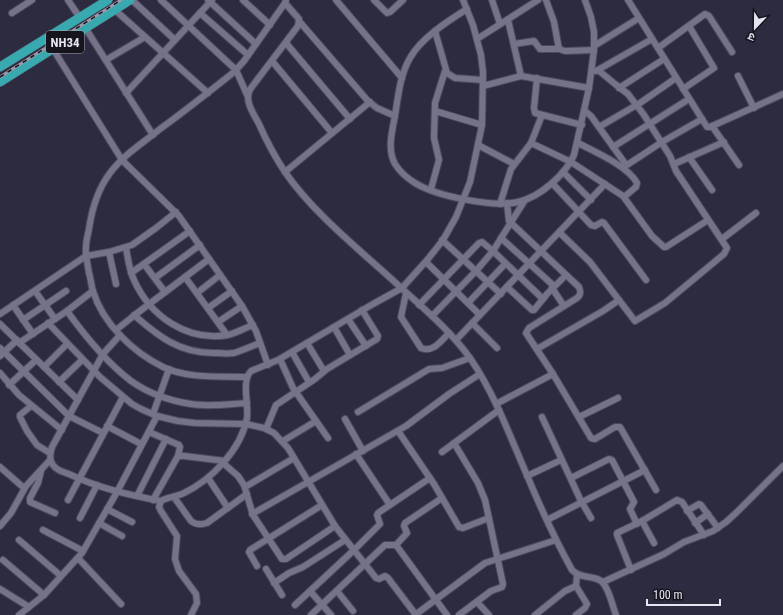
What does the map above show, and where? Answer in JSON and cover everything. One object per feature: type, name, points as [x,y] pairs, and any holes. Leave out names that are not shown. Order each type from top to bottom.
[{"type":"highway","name":"NH34","points":[[1,64],[108,0]]},
{"type":"highway","name":"NH34","points":[[0,82],[131,0]]},
{"type":"street","points":[[12,13],[32,0]]},
{"type":"street","points":[[68,0],[80,18]]},
{"type":"street","points":[[131,0],[175,40]]},
{"type":"street","points":[[161,0],[236,70],[248,96],[250,107],[267,141],[285,172],[308,199],[324,217],[432,316],[456,340],[470,358],[499,410],[556,540],[576,575],[576,586],[587,604],[585,608],[576,615]]},
{"type":"street","points":[[244,0],[270,25]]},
{"type":"street","points":[[336,0],[402,78]]},
{"type":"street","points":[[374,0],[387,13],[403,0]]},
{"type":"street","points":[[209,259],[134,316],[118,333],[93,371],[50,453],[50,460],[53,466],[57,469],[78,479],[117,492],[153,500],[161,501],[185,493],[208,478],[224,462],[235,447],[246,424],[247,377],[251,371],[280,359],[362,310],[404,291],[442,240],[456,217],[470,182],[478,145],[482,125],[482,55],[464,0]]},
{"type":"street","points":[[492,0],[500,24]]},
{"type":"street","points":[[477,39],[508,20],[531,2],[538,0]]},
{"type":"street","points":[[546,0],[554,22],[559,49]]},
{"type":"street","points":[[467,9],[446,22],[415,50],[410,58],[402,78],[391,135],[393,159],[406,177],[416,184],[464,200],[500,204],[517,203],[530,198],[552,183],[571,162],[578,143],[592,74],[594,48],[594,32],[585,0]]},
{"type":"street","points":[[628,0],[707,127],[754,108],[783,94]]},
{"type":"street","points":[[126,93],[210,1],[256,44]]},
{"type":"street","points":[[247,377],[194,375],[169,369],[146,356],[118,333],[106,317],[93,291],[86,256],[86,247],[91,214],[95,202],[109,174],[122,160],[236,70],[270,25],[285,1],[299,21],[370,102],[377,108],[395,116]]},
{"type":"street","points":[[114,10],[208,93]]},
{"type":"street","points":[[200,13],[248,54]]},
{"type":"street","points":[[658,48],[703,14],[707,14],[732,52]]},
{"type":"street","points":[[514,44],[534,41],[540,49],[559,49],[566,51],[594,48],[639,18]]},
{"type":"street","points":[[508,20],[521,76]]},
{"type":"street","points":[[248,96],[251,88],[286,43],[298,26],[299,21]]},
{"type":"street","points":[[683,89],[714,68],[688,26]]},
{"type":"street","points":[[86,29],[153,135]]},
{"type":"street","points":[[436,31],[445,71],[449,76],[483,83],[521,76],[589,88]]},
{"type":"street","points":[[106,60],[145,37]]},
{"type":"street","points":[[592,74],[652,39]]},
{"type":"street","points":[[286,43],[350,119]]},
{"type":"street","points":[[53,50],[122,160],[176,212],[232,291],[253,325],[268,365]]},
{"type":"street","points":[[619,88],[664,59]]},
{"type":"street","points":[[272,61],[332,133]]},
{"type":"street","points":[[560,233],[590,262],[634,320],[638,321],[676,295],[724,254],[727,248],[676,171],[674,164],[662,142],[637,105],[628,94],[598,70]]},
{"type":"street","points":[[431,189],[439,160],[434,138],[436,97],[445,71]]},
{"type":"street","points":[[738,76],[754,108]]},
{"type":"street","points":[[537,78],[534,111],[537,114],[582,125]]},
{"type":"street","points":[[599,127],[637,105],[676,78]]},
{"type":"street","points":[[613,147],[689,99]]},
{"type":"street","points":[[285,172],[370,102]]},
{"type":"street","points":[[435,111],[482,125]]},
{"type":"street","points":[[585,111],[592,116],[627,165],[627,172]]},
{"type":"street","points":[[500,204],[511,169],[531,144],[542,115]]},
{"type":"street","points":[[627,165],[662,142],[702,119]]},
{"type":"street","points":[[712,126],[739,164]]},
{"type":"street","points":[[674,164],[724,142]]},
{"type":"street","points":[[578,143],[608,159],[635,179],[637,183],[636,187],[624,197]]},
{"type":"street","points":[[531,144],[571,162],[624,197],[652,236],[664,247],[708,220]]},
{"type":"street","points":[[478,145],[514,164]]},
{"type":"street","points":[[689,157],[712,190]]},
{"type":"street","points":[[563,172],[591,200]]},
{"type":"street","points":[[552,183],[592,225],[595,226],[602,222],[604,223],[646,280]]},
{"type":"street","points":[[456,340],[560,233],[605,184]]},
{"type":"street","points":[[432,316],[476,271],[493,251],[525,200]]},
{"type":"street","points":[[508,203],[508,219],[510,223],[579,287],[580,294],[577,298],[527,330],[526,333],[553,374],[592,439],[595,439],[615,427],[620,427],[656,490]]},
{"type":"street","points":[[0,314],[86,256],[126,248],[146,236],[176,212]]},
{"type":"street","points":[[722,239],[756,213]]},
{"type":"street","points":[[131,273],[190,232]]},
{"type":"street","points":[[501,238],[553,287],[564,306]]},
{"type":"street","points":[[442,240],[500,294]]},
{"type":"street","points":[[419,305],[481,242],[493,251],[543,299]]},
{"type":"street","points":[[155,278],[200,245]]},
{"type":"street","points":[[126,248],[131,273],[148,305],[169,323],[183,330],[202,336],[227,335],[253,325]]},
{"type":"street","points":[[109,252],[116,284]]},
{"type":"street","points":[[426,262],[480,315]]},
{"type":"street","points":[[144,264],[166,292]]},
{"type":"street","points":[[468,303],[506,264]]},
{"type":"street","points":[[197,293],[220,275]]},
{"type":"street","points":[[507,287],[533,310],[553,287],[566,276]]},
{"type":"street","points":[[185,277],[227,335]]},
{"type":"street","points":[[23,320],[66,290]]},
{"type":"street","points":[[35,291],[55,319]]},
{"type":"street","points":[[93,291],[33,334],[1,352],[24,371],[69,416],[103,433]]},
{"type":"street","points":[[208,308],[232,291]]},
{"type":"street","points":[[404,291],[401,317],[421,348],[429,350],[433,348],[449,333]]},
{"type":"street","points":[[537,349],[603,311],[619,300]]},
{"type":"street","points":[[13,305],[33,334]]},
{"type":"street","points":[[218,322],[242,306]]},
{"type":"street","points":[[266,429],[276,405],[315,379],[324,371],[377,339],[378,336],[362,310]]},
{"type":"street","points":[[67,311],[103,354],[132,382],[160,396],[192,404],[213,405],[247,403]]},
{"type":"street","points":[[134,316],[165,340],[182,348],[205,354],[233,353],[260,343]]},
{"type":"street","points":[[348,319],[366,346]]},
{"type":"street","points":[[48,323],[93,371],[132,404],[155,415],[178,421],[195,423],[246,424],[266,429],[274,433],[283,441],[345,540],[378,579],[385,576],[388,578],[416,615],[485,564],[556,540]]},
{"type":"street","points":[[472,323],[497,348]]},
{"type":"street","points":[[0,324],[78,400]]},
{"type":"street","points":[[334,327],[350,355]]},
{"type":"street","points":[[307,343],[324,371]]},
{"type":"street","points":[[44,368],[67,344]]},
{"type":"street","points":[[292,352],[309,382]]},
{"type":"street","points":[[358,412],[428,369],[440,369],[470,358]]},
{"type":"street","points":[[280,359],[295,391],[328,438]]},
{"type":"street","points":[[9,385],[36,360]]},
{"type":"street","points":[[59,382],[82,360]]},
{"type":"street","points":[[19,615],[44,595],[83,552],[108,509],[141,444],[149,432],[169,369]]},
{"type":"street","points":[[0,373],[9,385],[31,406],[62,430]]},
{"type":"street","points":[[252,514],[398,430],[480,374]]},
{"type":"street","points":[[496,404],[553,374]]},
{"type":"street","points":[[68,500],[123,397]]},
{"type":"street","points":[[578,417],[618,398]]},
{"type":"street","points":[[31,406],[20,414],[20,418],[37,445],[50,453]]},
{"type":"street","points":[[442,452],[499,410]]},
{"type":"street","points":[[542,417],[561,460],[591,518]]},
{"type":"street","points":[[345,419],[363,451]]},
{"type":"street","points":[[283,441],[316,421]]},
{"type":"street","points":[[107,426],[141,444]]},
{"type":"street","points":[[398,430],[430,478],[459,527],[462,528],[489,518]]},
{"type":"street","points":[[149,432],[179,444],[180,447],[178,456],[153,500]]},
{"type":"street","points":[[136,496],[166,439]]},
{"type":"street","points":[[454,443],[478,483],[485,500],[503,585],[491,591],[459,615]]},
{"type":"street","points":[[356,454],[390,505]]},
{"type":"street","points":[[178,456],[224,462],[238,476],[245,487],[252,514],[280,558],[284,559],[335,526]]},
{"type":"street","points":[[245,487],[294,458]]},
{"type":"street","points":[[570,478],[610,459],[612,460],[624,480],[634,502],[630,510],[654,543]]},
{"type":"street","points":[[0,526],[12,512],[24,488],[50,460]]},
{"type":"street","points":[[527,476],[561,460]]},
{"type":"street","points":[[603,582],[671,551],[684,542],[718,528],[738,512],[783,466]]},
{"type":"street","points":[[0,467],[24,488]]},
{"type":"street","points":[[42,469],[38,482],[30,498],[30,502],[55,513]]},
{"type":"street","points":[[547,520],[581,501],[645,470]]},
{"type":"street","points":[[208,478],[228,508]]},
{"type":"street","points":[[295,605],[380,524],[377,514],[430,478]]},
{"type":"street","points":[[80,518],[97,485]]},
{"type":"street","points":[[174,497],[191,521],[198,524],[207,523],[246,494]]},
{"type":"street","points":[[311,615],[385,545],[396,544],[407,532],[404,526],[405,523],[442,498]]},
{"type":"street","points":[[631,570],[617,534],[677,500],[680,501],[687,510],[704,535]]},
{"type":"street","points":[[161,501],[159,506],[177,536],[175,551],[176,562],[182,576],[196,594],[197,598],[191,615]]},
{"type":"street","points":[[687,510],[700,504],[718,528]]},
{"type":"street","points":[[257,566],[249,551],[267,538],[322,505]]},
{"type":"street","points":[[108,509],[132,522]]},
{"type":"street","points":[[695,523],[708,514]]},
{"type":"street","points":[[99,523],[122,536]]},
{"type":"street","points":[[43,530],[83,552]]},
{"type":"street","points":[[20,540],[61,576]]},
{"type":"street","points":[[274,583],[289,573],[303,567],[345,540]]},
{"type":"street","points":[[396,544],[448,615]]},
{"type":"street","points":[[78,558],[121,604]]},
{"type":"street","points":[[3,560],[44,595]]},
{"type":"street","points":[[266,569],[282,595]]},
{"type":"street","points":[[576,575],[599,579],[603,582],[616,615]]},
{"type":"street","points":[[535,615],[565,591],[576,586]]},
{"type":"street","points":[[0,589],[29,607]]},
{"type":"street","points":[[310,591],[331,615]]},
{"type":"street","points":[[337,591],[353,611]]},
{"type":"street","points":[[477,602],[489,615]]},
{"type":"railway","points":[[0,77],[121,0]]}]
